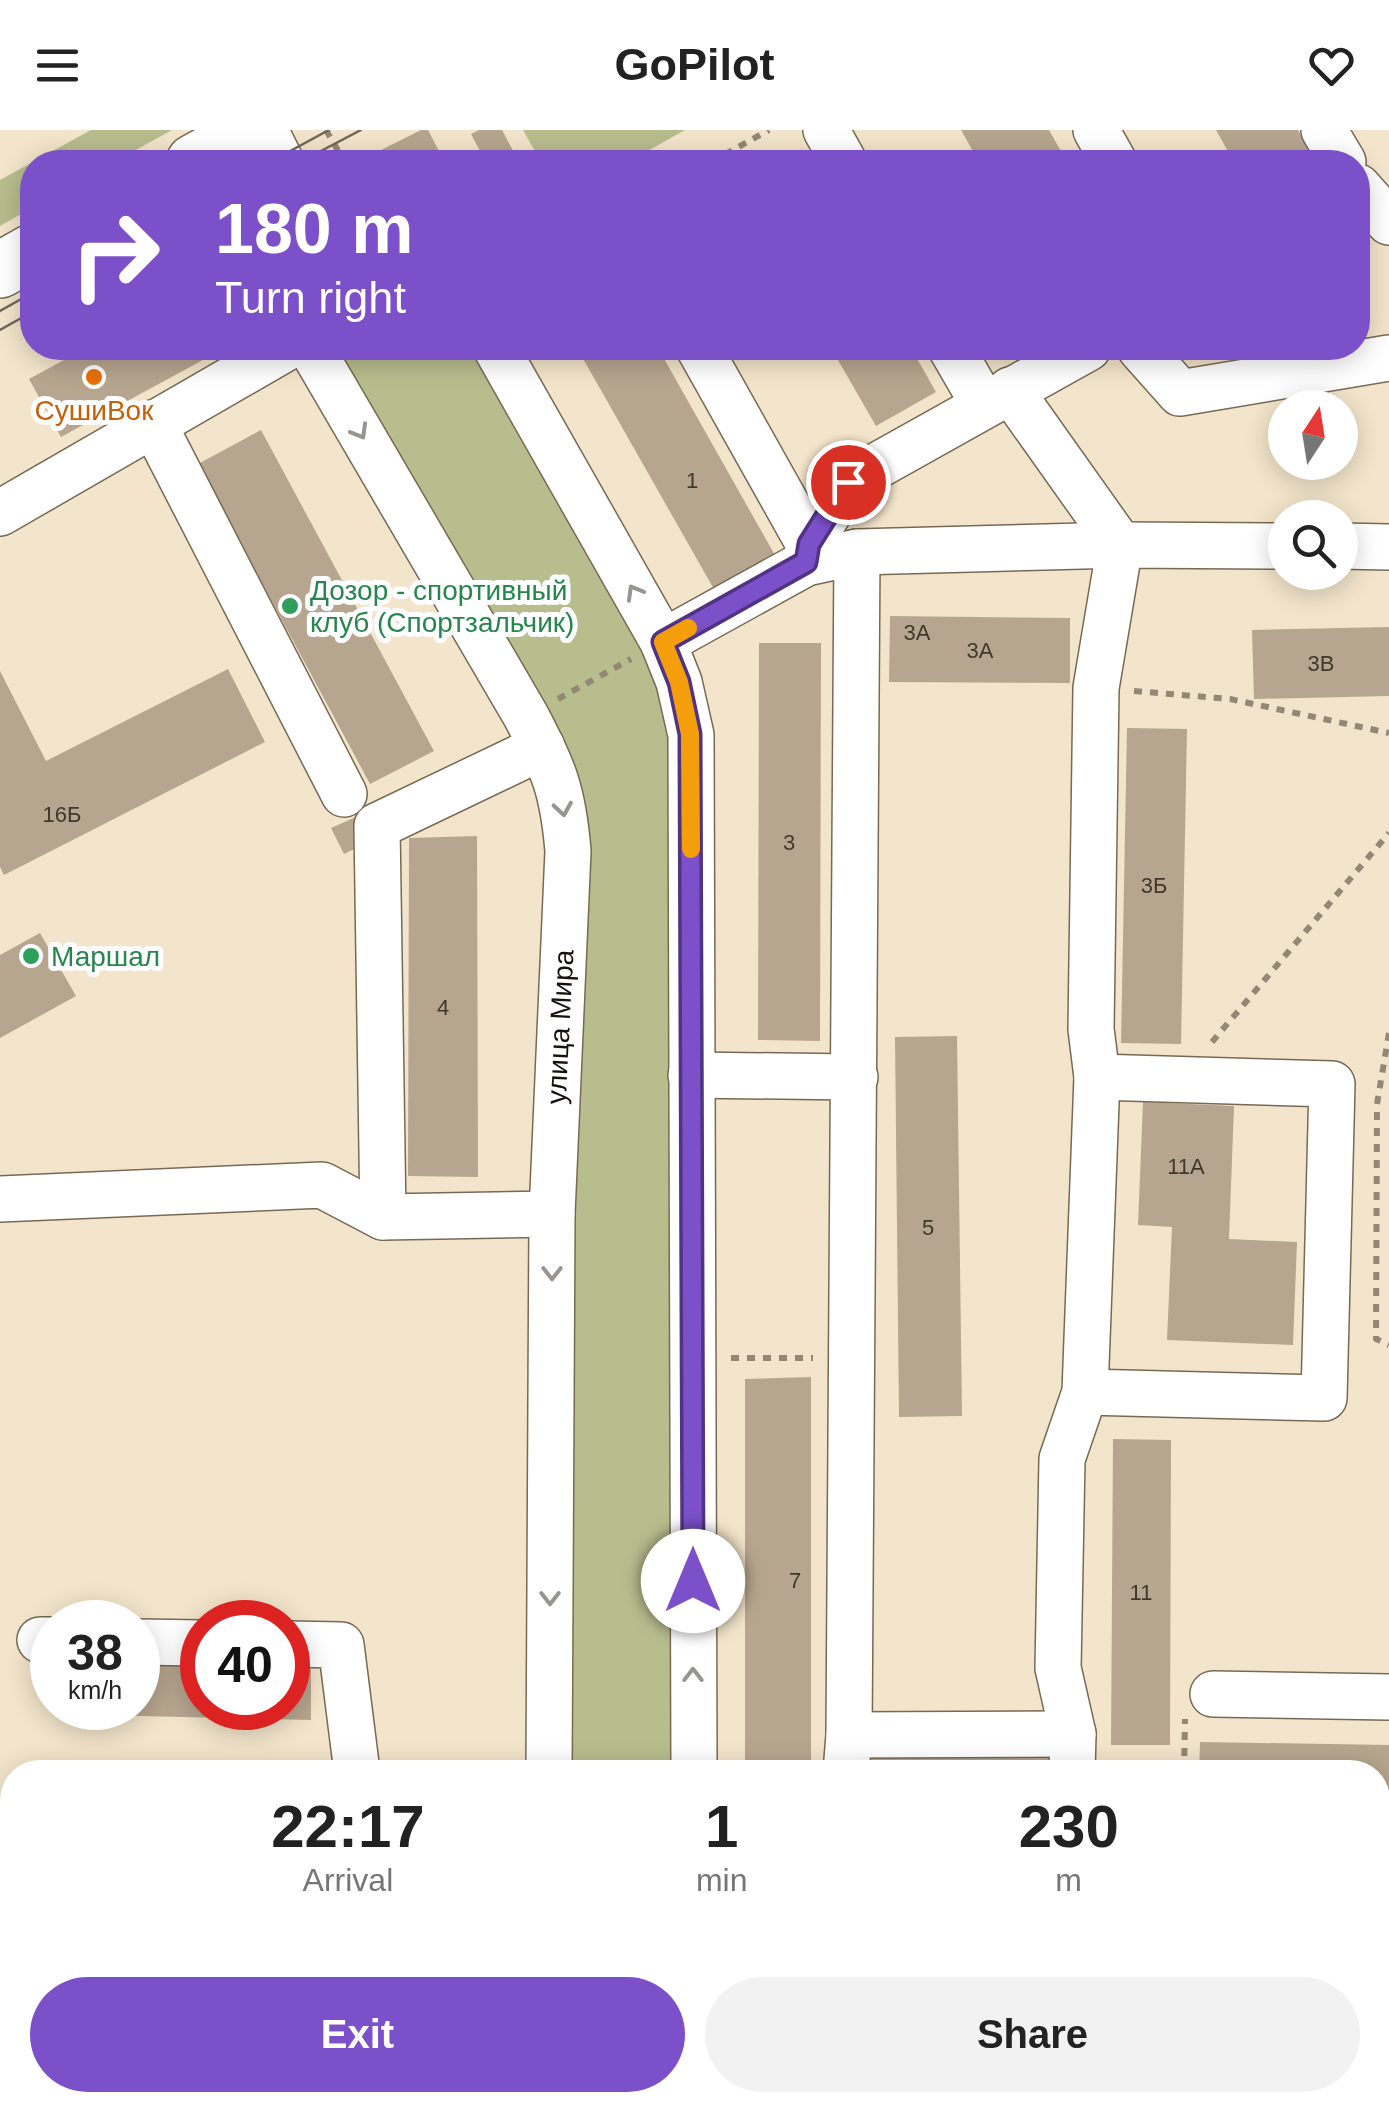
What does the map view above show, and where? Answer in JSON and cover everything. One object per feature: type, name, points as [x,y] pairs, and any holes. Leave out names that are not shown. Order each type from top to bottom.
[{"type":"main road","points":[[216,150],[254,130]]},
{"type":"street","points":[[1150,360],[1180,394],[1389,358]]},
{"type":"street","points":[[0,513],[265,360]]},
{"type":"street","name":"улица Мира","points":[[318,360],[534,731],[553,768],[564,802],[568,852],[552,1214],[549,1760]]},
{"type":"street","points":[[503,360],[663,642],[679,682],[690,734],[694,1760]]},
{"type":"street","points":[[705,360],[807,553]]},
{"type":"street","points":[[857,552],[848,1754],[1072,1754],[1058,1668],[1062,1459],[1085,1392],[1097,1077],[1092,1028],[1096,688],[1120,544],[962,360]]},
{"type":"street","points":[[663,642],[807,553],[848,482],[1066,360]]},
{"type":"street","points":[[154,423],[344,794]]},
{"type":"street","points":[[807,553],[1120,544],[1268,546]]},
{"type":"street","points":[[1358,546],[1389,546]]},
{"type":"street","points":[[382,1217],[377,826],[534,731]]},
{"type":"street","points":[[691,1075],[856,1077]]},
{"type":"street","points":[[1085,1392],[1324,1398],[1332,1084],[1097,1077]]},
{"type":"street","points":[[0,1199],[322,1185],[382,1217],[552,1214]]},
{"type":"street","points":[[310,1644],[341,1645],[355,1760]]},
{"type":"street","points":[[1213,1694],[1389,1697]]},
{"type":"path","points":[[733,150],[769,130]]},
{"type":"path","points":[[534,731],[663,642]]},
{"type":"path","points":[[1096,688],[1230,699],[1389,733]]},
{"type":"path","points":[[1200,1055],[1389,833]]},
{"type":"path","points":[[1389,1034],[1377,1104],[1376,1300],[1376,1339],[1389,1345]]},
{"type":"path","points":[[731,1358],[849,1358]]},
{"type":"green space","points":[[91,130],[172,130],[136,150],[55,150]]},
{"type":"green space","points":[[523,130],[685,130],[649,150],[534,150]]},
{"type":"green space","points":[[20,169],[20,215],[0,226],[0,180]]},
{"type":"green space","points":[[318,360],[503,360],[679,682],[694,1760],[549,1760],[564,803]]},
{"type":"building","points":[[428,130],[438,150],[381,150]]},
{"type":"building","points":[[502,130],[513,150],[480,150],[471,134]]},
{"type":"building","points":[[961,130],[1049,130],[1060,150],[972,150]]},
{"type":"building","points":[[1216,130],[1298,130],[1309,150],[1227,150]]},
{"type":"building","points":[[64,360],[203,360],[61,437],[29,379]]},
{"type":"building","points":[[584,360],[665,360],[776,557],[715,591]]},
{"type":"building","points":[[838,360],[918,360],[936,392],[876,426]]},
{"type":"building","points":[[261,430],[434,751],[370,784],[198,464]]},
{"type":"building","points":[[890,616],[1070,618],[1070,683],[889,682]]},
{"type":"building","points":[[1389,627],[1389,696],[1254,699],[1252,630]]},
{"type":"building","points":[[759,643],[821,643],[820,1041],[758,1040]]},
{"type":"building","points":[[228,669],[265,742],[4,875],[0,867],[0,671],[46,761]]},
{"type":"building","points":[[1127,728],[1187,729],[1181,1044],[1121,1043]]},
{"type":"building","points":[[356,817],[369,842],[344,854],[331,828]]},
{"type":"building","points":[[477,836],[478,1177],[408,1176],[409,838]]},
{"type":"building","points":[[40,933],[76,996],[0,1038],[0,955]]},
{"type":"building","points":[[957,1036],[962,1416],[899,1417],[895,1037]]},
{"type":"building","points":[[1143,1102],[1234,1106],[1229,1239],[1297,1242],[1293,1345],[1167,1340],[1172,1227],[1138,1225]]},
{"type":"building","points":[[811,1377],[811,1760],[745,1760],[745,1379]]},
{"type":"building","points":[[1113,1439],[1171,1440],[1170,1745],[1111,1745]]},
{"type":"building","points":[[160,1665],[180,1665],[180,1717],[160,1716]]},
{"type":"building","points":[[1200,1742],[1389,1745],[1389,1760],[1199,1760]]},
{"type":"building","points":[[1055,1744],[1056,1760],[870,1760],[869,1746]]},
{"type":"tram line","points":[[292,150],[329,130]]},
{"type":"tram line","points":[[323,150],[361,130]]},
{"type":"tram line","points":[[0,311],[20,300]]},
{"type":"tram line","points":[[0,330],[20,319]]},
{"type":"slow traffic","points":[[688,628],[663,642],[679,682],[690,734],[691,849]]},
{"type":"place","name":"СушиВок","points":[[94,377]]},
{"type":"place","name":"Дозор - спортивный клуб (Спортзальчик)","points":[[290,606]]},
{"type":"place","name":"Маршал","points":[[31,956]]},
{"type":"route","points":[[693,1581],[690,734],[679,682],[663,642],[806,562],[809,544],[848,482]]}]
